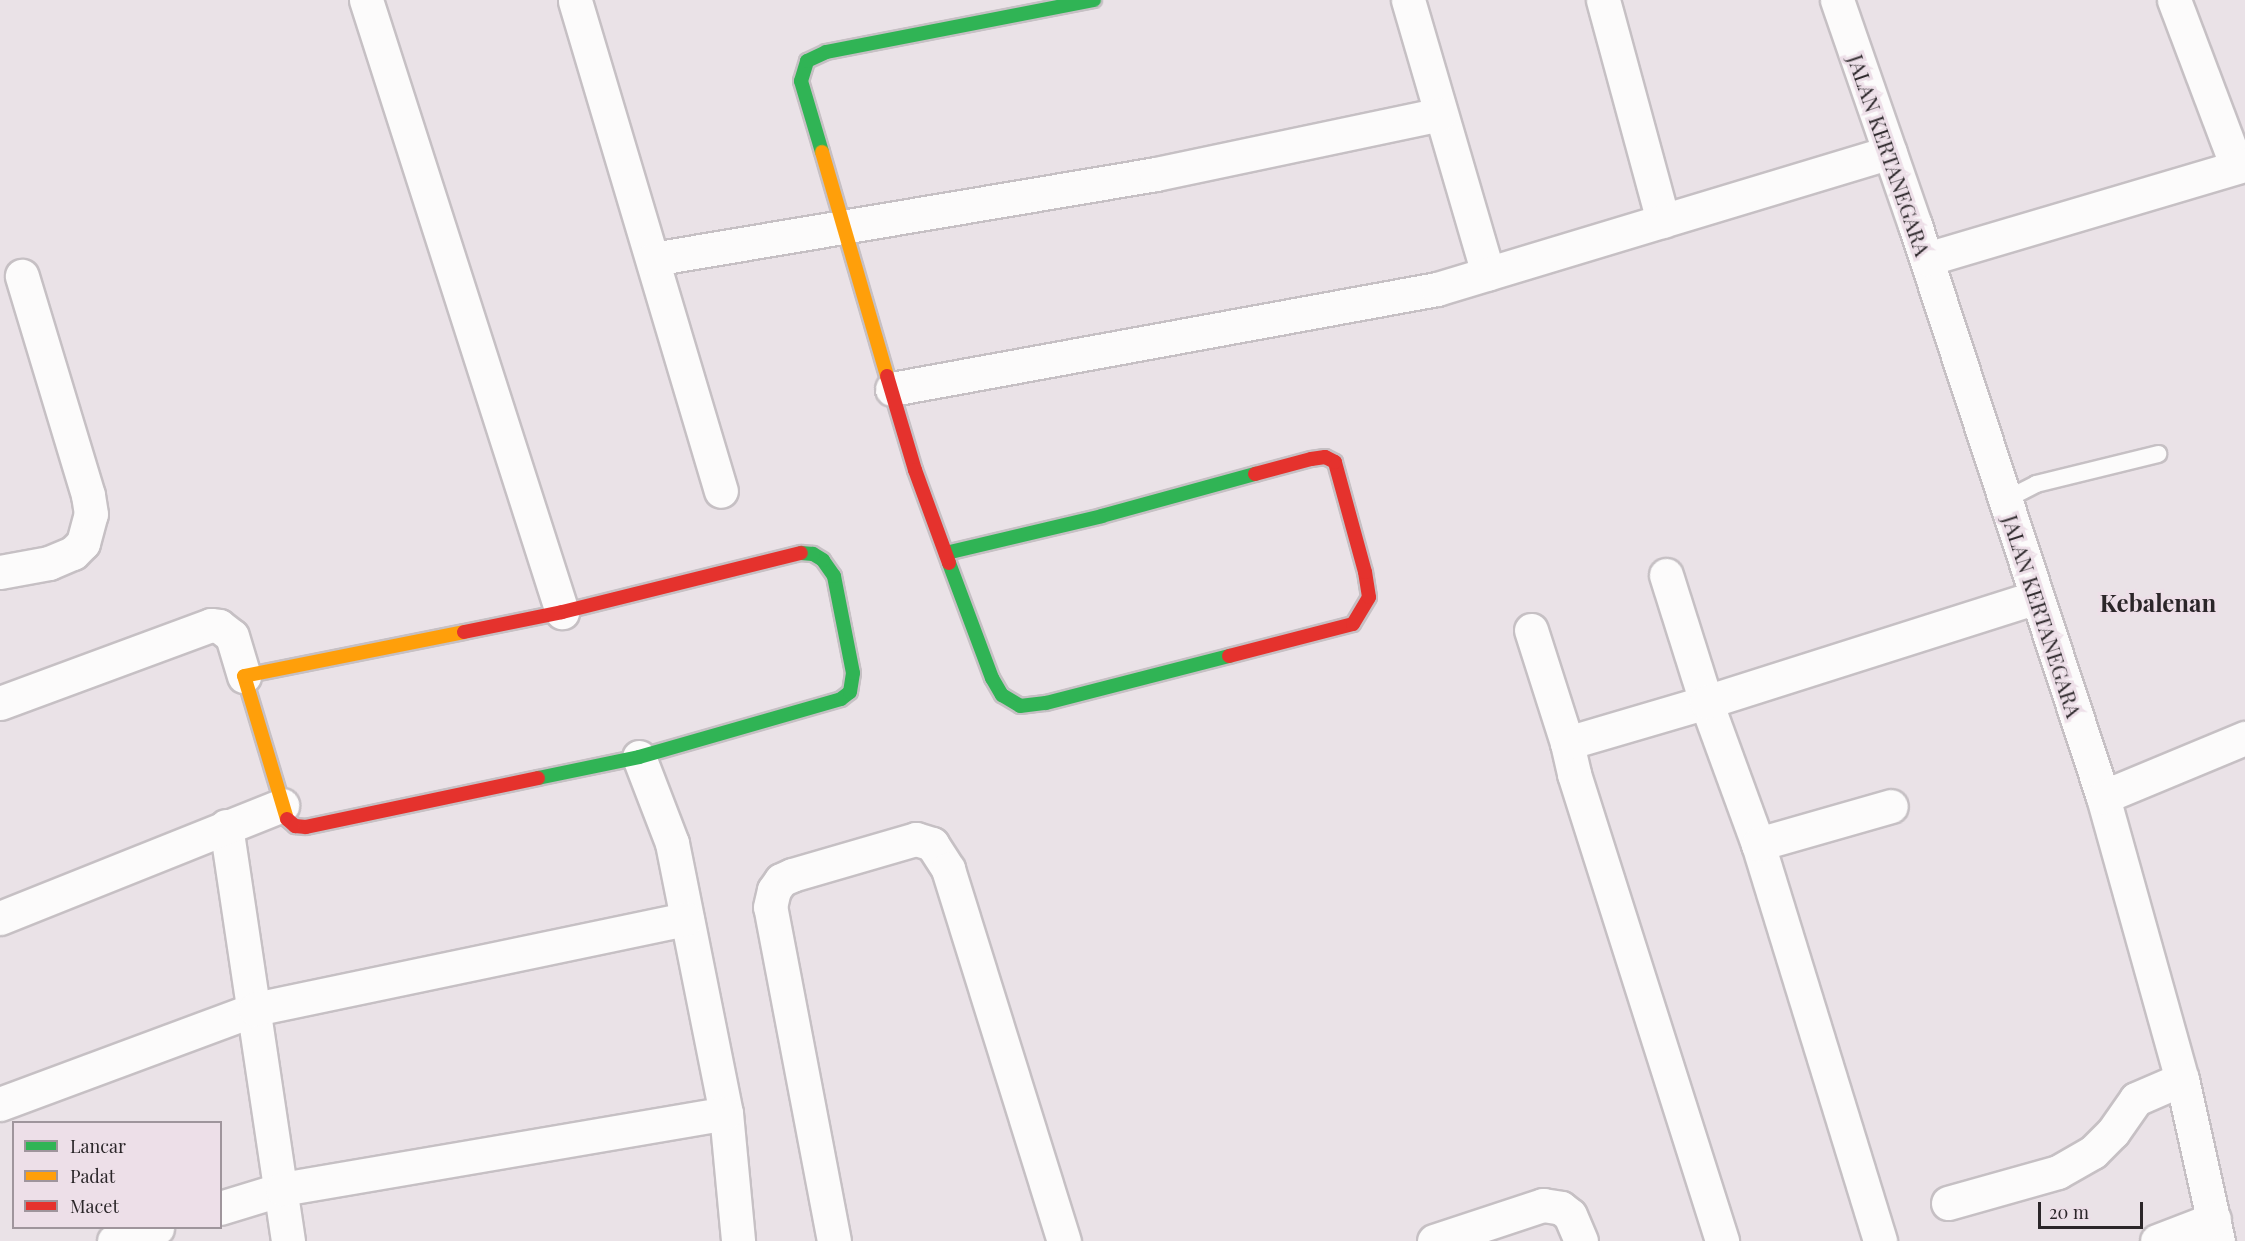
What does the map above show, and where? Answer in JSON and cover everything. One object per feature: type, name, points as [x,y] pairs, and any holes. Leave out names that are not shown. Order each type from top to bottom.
[{"type":"street","points":[[366,0],[562,612]]},
{"type":"street","points":[[946,553],[1102,516],[1325,457],[1335,462],[1339,471],[1365,572],[1369,597],[1362,613],[1353,624],[1046,703],[1020,706],[1002,695],[992,678],[915,470],[801,81],[807,61],[826,52],[1094,0]]},
{"type":"street","points":[[1408,0],[1488,274]]},
{"type":"street","points":[[1603,0],[1663,221]]},
{"type":"street","name":"JALAN KERTANEGARA","points":[[1837,0],[1926,259],[2103,797],[2182,1079],[2216,1230]]},
{"type":"street","points":[[1926,259],[2241,166],[2174,0]]},
{"type":"street","points":[[575,1],[720,491]]},
{"type":"street","points":[[653,259],[1156,174],[1440,114]]},
{"type":"street","points":[[892,388],[1437,290],[1890,152]]},
{"type":"street","points":[[0,572],[49,563],[73,553],[83,543],[91,514],[88,495],[22,276]]},
{"type":"street","points":[[0,703],[211,625],[219,626],[232,636],[282,805],[289,821],[295,826],[306,827],[639,757],[832,702],[850,692],[853,673],[834,576],[823,560],[813,554],[801,554],[562,612],[244,676]]},
{"type":"street","points":[[1666,575],[1706,702],[1758,844],[1880,1241]]},
{"type":"street","points":[[1567,742],[1706,702],[2037,597]]},
{"type":"street","points":[[1531,630],[1567,742],[1574,774],[1722,1241]]},
{"type":"street","points":[[2103,797],[2245,738]]},
{"type":"street","points":[[639,757],[672,843],[726,1113],[738,1241]]},
{"type":"street","points":[[0,918],[282,805]]},
{"type":"street","points":[[1758,844],[1892,806]]},
{"type":"street","points":[[226,826],[288,1241]]},
{"type":"street","points":[[834,1241],[770,907],[774,890],[781,880],[792,874],[916,839],[932,844],[948,869],[1064,1241]]},
{"type":"street","points":[[0,1104],[255,1009],[687,919]]},
{"type":"street","points":[[1948,1203],[2058,1172],[2093,1152],[2113,1132],[2136,1099],[2182,1079]]},
{"type":"street","points":[[222,1207],[282,1189],[726,1113]]},
{"type":"street","points":[[1434,1241],[1543,1205],[1561,1208],[1570,1215],[1581,1241]]},
{"type":"street","points":[[114,1241],[151,1229]]},
{"type":"street","points":[[2157,1241],[2216,1230]]},
{"type":"lane","points":[[2005,500],[2036,484],[2158,454]]},
{"type":"traffic: fast","points":[[822,152],[801,81],[807,61],[826,52],[1094,0]]},
{"type":"traffic: fast","points":[[946,553],[1102,516],[1255,474]]},
{"type":"traffic: fast","points":[[538,778],[639,757],[841,699],[850,692],[853,673],[834,576],[823,560],[813,554],[801,553]]},
{"type":"traffic: fast","points":[[949,563],[992,678],[1002,695],[1020,706],[1046,703],[1229,656]]},
{"type":"traffic: slow","points":[[822,152],[887,376]]},
{"type":"traffic: slow","points":[[287,819],[244,676],[464,632]]},
{"type":"traffic: jam","points":[[887,376],[915,470],[949,563]]},
{"type":"traffic: jam","points":[[1229,656],[1353,624],[1369,597],[1365,572],[1335,462],[1325,457],[1311,459],[1255,474]]},
{"type":"traffic: jam","points":[[464,632],[562,612],[801,553]]},
{"type":"traffic: jam","points":[[287,819],[295,826],[306,827],[538,778]]},
{"type":"district","name":"Kebalenan","points":[[2158,603]]}]
